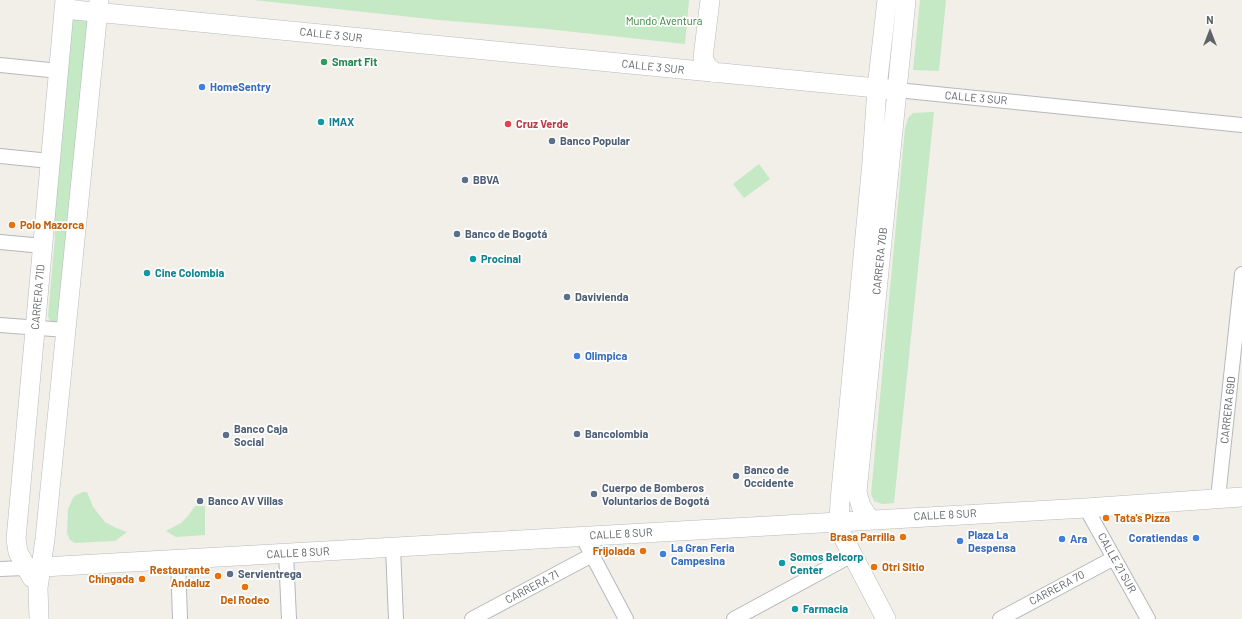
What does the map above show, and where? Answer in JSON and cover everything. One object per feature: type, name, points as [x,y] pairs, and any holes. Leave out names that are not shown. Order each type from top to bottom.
[{"type":"street","points":[[710,0],[704,58],[707,66],[715,73]]},
{"type":"street","name":"CARRERA 70B","points":[[886,619],[841,533],[839,522],[840,493],[872,162],[877,88],[887,0]]},
{"type":"street","name":"CARRERA 70B","points":[[870,520],[861,506],[857,492],[906,0]]},
{"type":"street","name":"CALLE 3 SUR","points":[[65,5],[99,6],[715,73],[1242,125]]},
{"type":"street","name":"CARRERA 71D","points":[[39,619],[38,588],[33,568],[18,552],[16,539],[65,5]]},
{"type":"street","points":[[33,568],[66,330],[99,6]]},
{"type":"street","points":[[687,70],[698,64],[704,58]]},
{"type":"street","points":[[0,65],[59,70]]},
{"type":"street","points":[[0,156],[50,161]]},
{"type":"street","points":[[0,242],[43,246]]},
{"type":"street","name":"CARRERA 69D","points":[[1218,498],[1242,274]]},
{"type":"street","points":[[0,325],[66,330]]},
{"type":"street","name":"CALLE 8 SUR","points":[[0,569],[1086,508],[1242,497]]},
{"type":"street","name":"CALLE 21 SUR","points":[[1086,508],[1148,619]]},
{"type":"street","points":[[582,536],[626,619]]},
{"type":"street","points":[[393,547],[396,619]]},
{"type":"street","points":[[286,553],[289,619]]},
{"type":"street","points":[[734,619],[852,554]]},
{"type":"street","name":"CARRERA 71","points":[[472,619],[592,555]]},
{"type":"street","name":"CARRERA 70","points":[[1000,619],[1114,558]]},
{"type":"street","points":[[178,559],[180,619]]},
{"type":"green space","name":"Mundo Aventura","points":[[253,0],[689,0],[685,44]]},
{"type":"green space","points":[[920,0],[946,0],[939,71],[913,70]]},
{"type":"green space","points":[[74,17],[89,21],[61,321],[52,323],[48,316],[55,237],[52,208],[70,22]]},
{"type":"green space","points":[[934,112],[894,503],[882,504],[874,501],[871,494],[905,128],[908,118],[913,113]]},
{"type":"green space","points":[[759,164],[770,179],[744,198],[733,184]]},
{"type":"green space","points":[[83,492],[87,492],[93,507],[105,522],[127,532],[115,541],[75,543],[70,540],[67,533],[68,509],[73,498]]},
{"type":"green space","points":[[195,506],[205,506],[205,535],[176,537],[166,531],[181,523]]},
{"type":"place","name":"Smart Fit","points":[[324,62]]},
{"type":"place","name":"HomeSentry","points":[[202,87]]},
{"type":"place","name":"IMAX","points":[[321,122]]},
{"type":"place","name":"Cruz Verde","points":[[508,124]]},
{"type":"place","name":"Banco Popular","points":[[552,141]]},
{"type":"place","name":"BBVA","points":[[465,180]]},
{"type":"place","name":"Polo Mazorca","points":[[12,225]]},
{"type":"place","name":"Banco de Bogotá","points":[[457,234]]},
{"type":"place","name":"Procinal","points":[[473,259]]},
{"type":"place","name":"Cine Colombia","points":[[147,273]]},
{"type":"place","name":"Davivienda","points":[[567,297]]},
{"type":"place","name":"Olimpica","points":[[577,356]]},
{"type":"place","name":"Bancolombia","points":[[577,434]]},
{"type":"place","name":"Banco Caja Social","points":[[226,435]]},
{"type":"place","name":"Banco de Occidente","points":[[736,476]]},
{"type":"place","name":"Cuerpo de Bomberos Voluntarios de Bogotá","points":[[594,494]]},
{"type":"place","name":"Banco AV Villas","points":[[200,501]]},
{"type":"place","name":"Tata's Pizza","points":[[1106,518]]},
{"type":"place","name":"Brasa Parrilla","points":[[903,537]]},
{"type":"place","name":"Coratiendas","points":[[1196,538]]},
{"type":"place","name":"Ara","points":[[1062,539]]},
{"type":"place","name":"Plaza La Despensa","points":[[960,541]]},
{"type":"place","name":"Frijolada","points":[[643,551]]},
{"type":"place","name":"La Gran Feria Campesina","points":[[663,554]]},
{"type":"place","name":"Somos Belcorp Center","points":[[782,563]]},
{"type":"place","name":"Otri Sitio","points":[[874,567]]},
{"type":"place","name":"Servientrega","points":[[230,574]]},
{"type":"place","name":"Restaurante Andaluz","points":[[218,576]]},
{"type":"place","name":"Chingada","points":[[142,579]]},
{"type":"place","name":"Del Rodeo","points":[[245,587]]},
{"type":"place","name":"Farmacia","points":[[795,609]]}]
